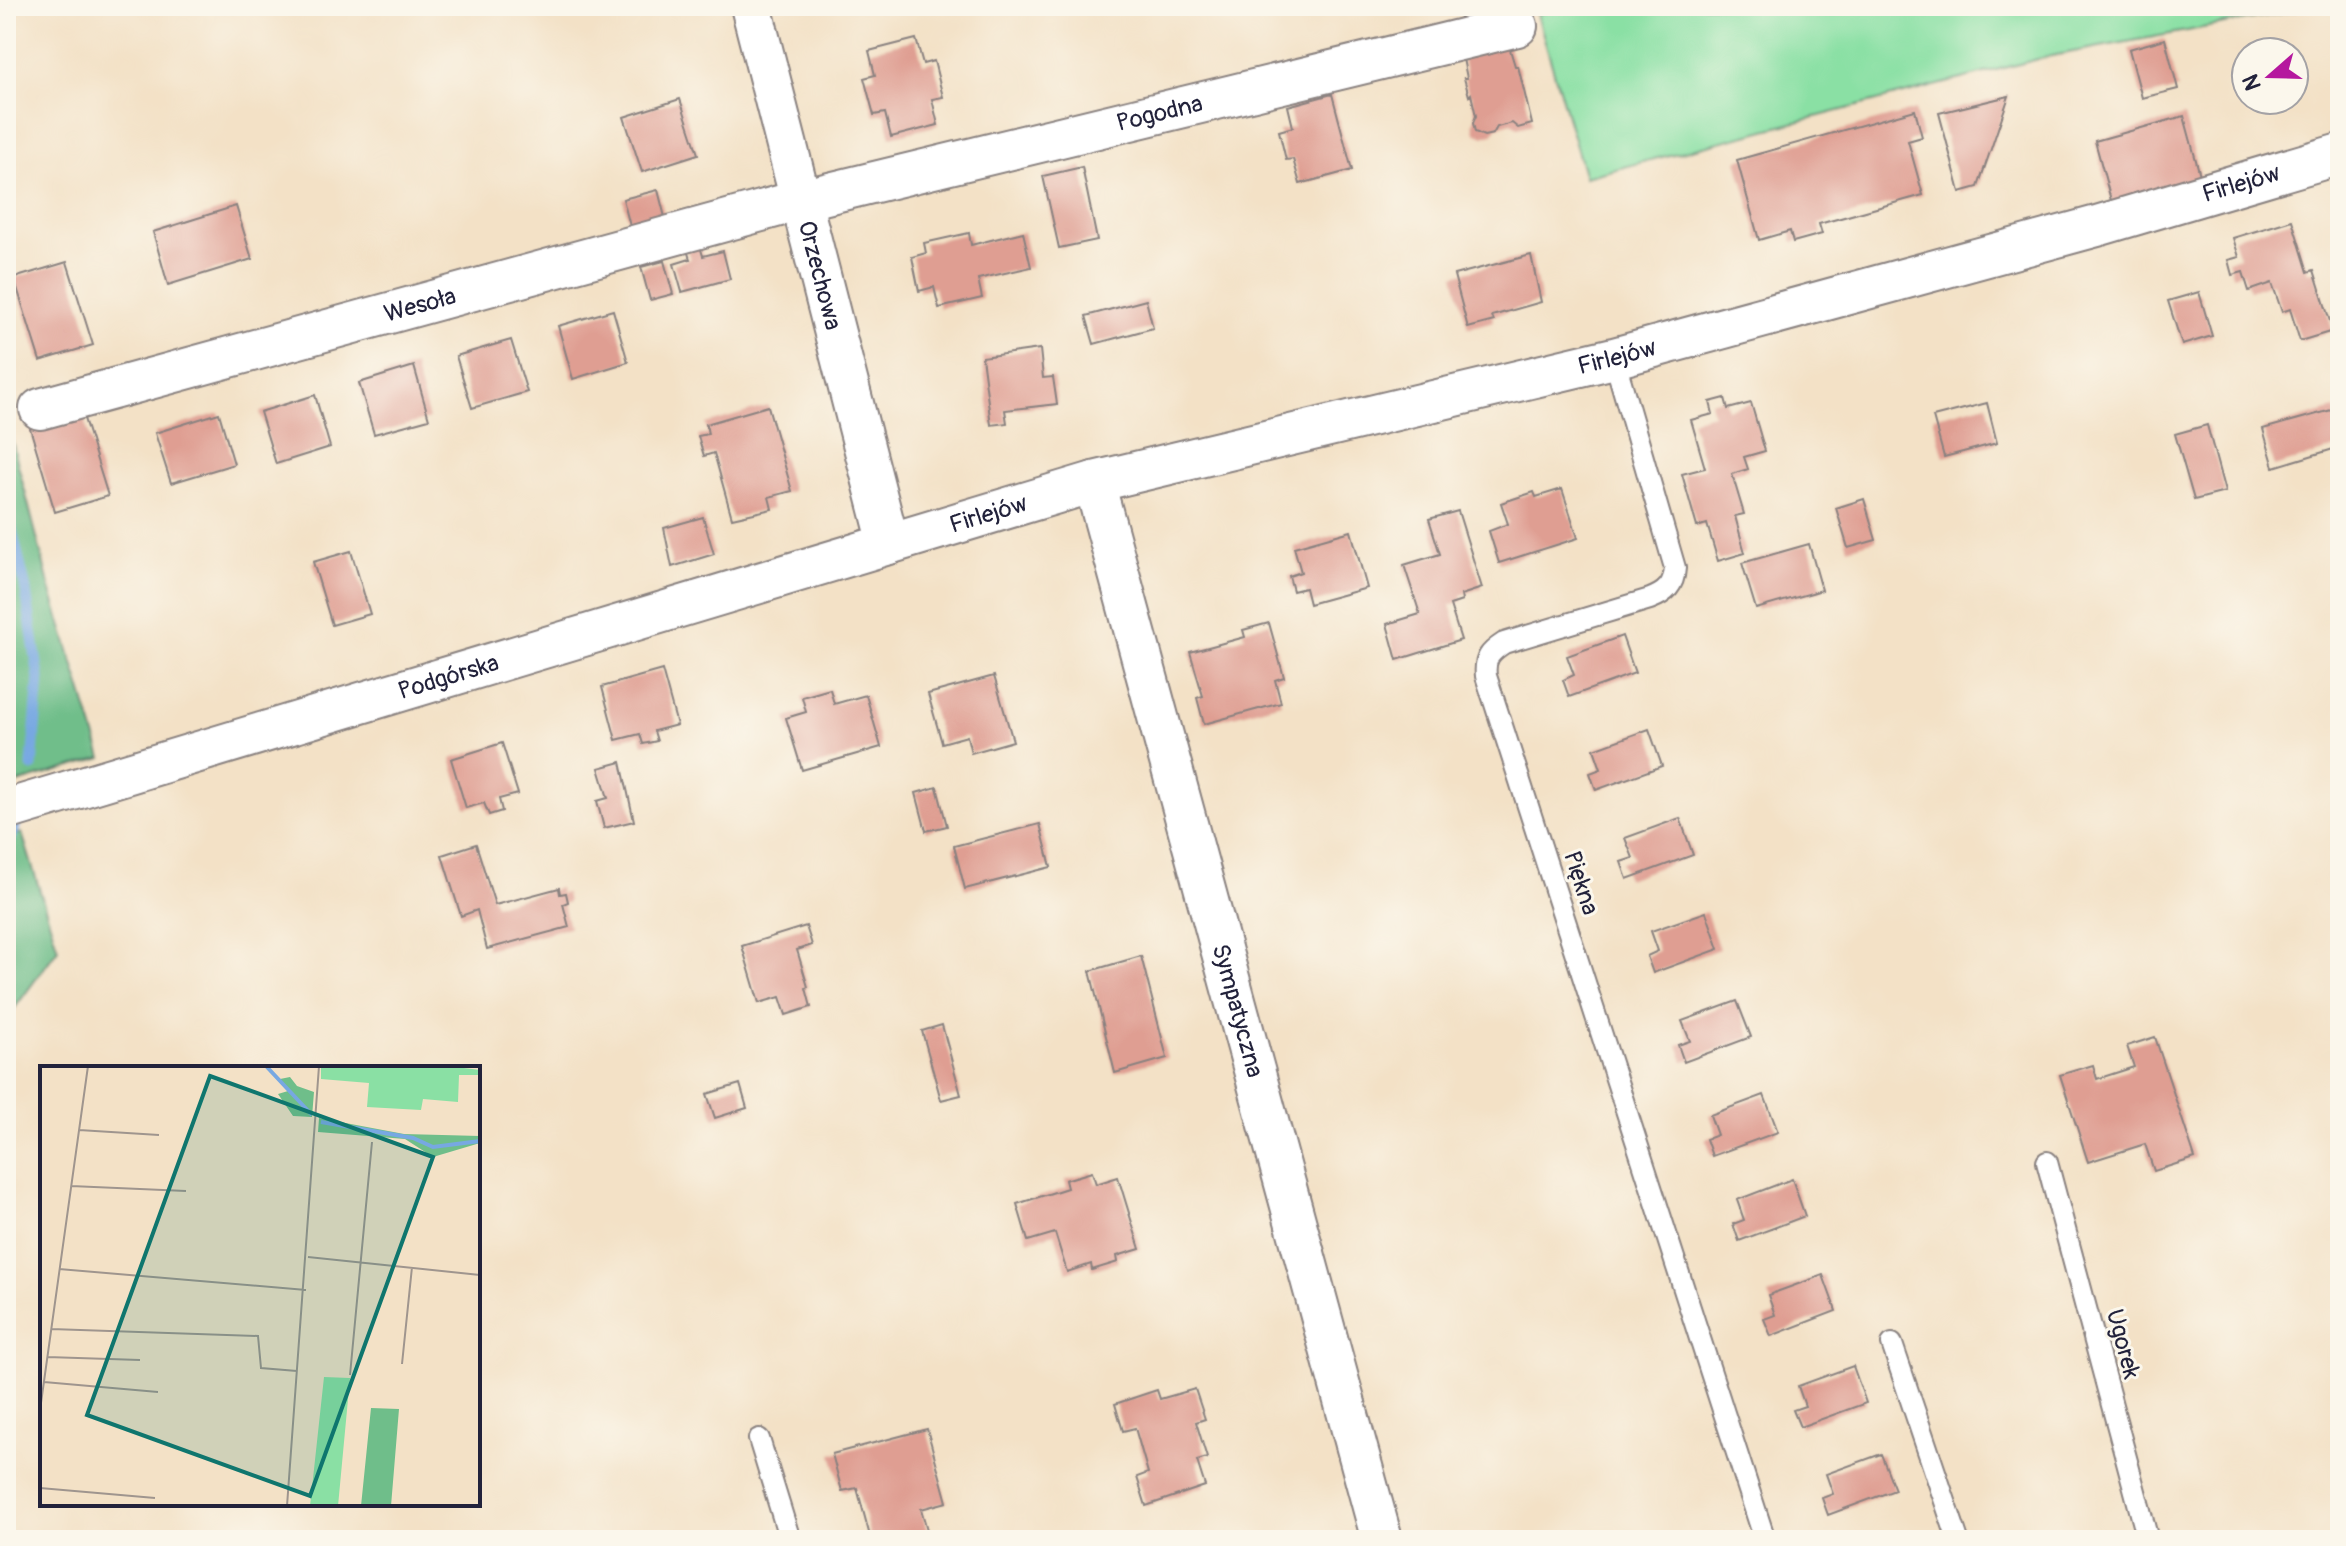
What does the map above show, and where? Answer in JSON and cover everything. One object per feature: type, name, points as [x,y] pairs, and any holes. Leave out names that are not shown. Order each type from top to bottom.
[{"type":"street","name":"Orzechowa","points":[[751,6],[889,544]]},
{"type":"street","name":"Pogodna","points":[[801,200],[1517,26]]},
{"type":"street","name":"Firlejów","points":[[889,544],[1094,482],[1614,358],[2097,226],[2340,154]]},
{"type":"street","name":"Wesoła","points":[[40,409],[801,200]]},
{"type":"street","name":"Sympatyczna","points":[[1094,482],[1382,1540]]},
{"type":"street","name":"Podgórska","points":[[6,810],[889,544]]},
{"type":"lane","name":"Piękna","points":[[1614,358],[1675,568],[1674,580],[1664,594],[1504,643],[1491,652],[1485,663],[1486,676],[1765,1540]]},
{"type":"lane","name":"Ugorek","points":[[2047,1162],[2148,1540]]},
{"type":"lane","points":[[1892,1344],[1958,1540]]},
{"type":"lane","points":[[759,1439],[790,1540]]},
{"type":"green space","points":[[1568,6],[2313,6],[2046,57],[1585,177],[1537,14]]},
{"type":"green space","points":[[6,418],[50,588],[102,758],[14,784],[11,604],[6,583]]},
{"type":"green space","points":[[22,833],[58,949],[6,1020],[6,838]]},
{"type":"building","points":[[916,39],[923,64],[934,61],[943,97],[932,99],[938,125],[891,137],[885,113],[874,115],[864,78],[875,75],[869,51]]},
{"type":"building","points":[[2165,39],[2178,89],[2142,98],[2129,49]]},
{"type":"building","points":[[1508,43],[1515,66],[1518,66],[1532,124],[1518,128],[1512,123],[1497,127],[1493,134],[1484,136],[1475,132],[1473,123],[1476,116],[1464,78],[1467,78],[1462,54]]},
{"type":"building","points":[[1332,94],[1352,170],[1300,184],[1293,159],[1286,160],[1279,131],[1293,127],[1288,106]]},
{"type":"building","points":[[2009,96],[1978,187],[1960,192],[1939,113]]},
{"type":"building","points":[[680,99],[698,154],[642,172],[624,117]]},
{"type":"building","points":[[1915,110],[1922,137],[1908,141],[1923,195],[1819,224],[1822,234],[1793,242],[1790,231],[1759,240],[1737,160]]},
{"type":"building","points":[[2184,116],[2201,179],[2112,204],[2095,141]]},
{"type":"building","points":[[1082,167],[1097,240],[1059,248],[1043,176]]},
{"type":"building","points":[[658,190],[667,225],[632,234],[623,199]]},
{"type":"building","points":[[236,206],[252,259],[168,285],[153,232]]},
{"type":"building","points":[[2292,220],[2308,272],[2314,270],[2333,331],[2300,341],[2290,309],[2282,312],[2272,283],[2249,291],[2243,272],[2232,275],[2228,260],[2239,257],[2233,238]]},
{"type":"building","points":[[1023,232],[1031,267],[978,279],[982,298],[939,308],[934,287],[919,291],[912,257],[926,253],[924,243],[969,233],[971,245]]},
{"type":"building","points":[[700,246],[703,256],[723,251],[730,279],[682,292],[674,264],[690,259],[687,250]]},
{"type":"building","points":[[1531,255],[1541,302],[1492,316],[1494,321],[1468,328],[1454,275]]},
{"type":"building","points":[[664,261],[673,294],[650,300],[641,267]]},
{"type":"building","points":[[67,262],[93,345],[40,361],[14,278]]},
{"type":"building","points":[[2199,292],[2212,336],[2182,345],[2168,301]]},
{"type":"building","points":[[1146,300],[1153,328],[1094,344],[1086,316]]},
{"type":"building","points":[[613,310],[628,362],[573,379],[558,326]]},
{"type":"building","points":[[511,340],[527,392],[472,408],[456,356]]},
{"type":"building","points":[[1040,349],[1043,378],[1053,377],[1057,404],[1005,410],[1007,423],[991,425],[982,357]]},
{"type":"building","points":[[414,366],[429,419],[374,434],[359,383]]},
{"type":"building","points":[[315,395],[330,447],[276,464],[260,412]]},
{"type":"building","points":[[1725,398],[1728,409],[1751,403],[1765,451],[1744,457],[1748,469],[1732,474],[1744,514],[1735,516],[1745,553],[1718,561],[1707,524],[1697,527],[1682,474],[1705,468],[1691,420],[1713,414],[1710,402]]},
{"type":"building","points":[[1987,403],[1997,443],[1944,457],[1933,417]]},
{"type":"building","points":[[768,406],[792,491],[769,497],[772,509],[732,518],[714,453],[704,456],[698,436],[708,434],[706,424]]},
{"type":"building","points":[[2335,409],[2340,425],[2340,447],[2274,467],[2263,429]]},
{"type":"building","points":[[82,412],[108,496],[55,512],[30,428]]},
{"type":"building","points":[[219,413],[234,464],[171,483],[155,433]]},
{"type":"building","points":[[2207,425],[2225,492],[2194,500],[2175,434]]},
{"type":"building","points":[[1562,489],[1578,538],[1499,563],[1489,531],[1508,524],[1501,503],[1534,492],[1536,497]]},
{"type":"building","points":[[1864,499],[1876,540],[1848,548],[1836,508]]},
{"type":"building","points":[[1458,511],[1482,588],[1461,595],[1462,601],[1450,605],[1461,640],[1397,660],[1387,624],[1420,614],[1404,565],[1440,554],[1429,519]]},
{"type":"building","points":[[703,517],[714,554],[672,567],[664,528]]},
{"type":"building","points":[[1351,531],[1367,588],[1309,604],[1305,588],[1293,591],[1289,576],[1301,572],[1294,547]]},
{"type":"building","points":[[1809,544],[1822,590],[1756,609],[1742,563]]},
{"type":"building","points":[[351,551],[370,614],[332,625],[313,562]]},
{"type":"building","points":[[1269,623],[1284,677],[1275,680],[1281,703],[1204,724],[1197,698],[1203,696],[1190,652],[1245,637],[1243,630]]},
{"type":"building","points":[[1622,636],[1635,673],[1569,697],[1563,680],[1574,675],[1567,656]]},
{"type":"building","points":[[662,670],[677,725],[654,731],[657,741],[643,744],[640,734],[616,740],[602,687]]},
{"type":"building","points":[[994,676],[1013,741],[971,753],[967,736],[942,743],[928,694]]},
{"type":"building","points":[[830,689],[834,704],[866,695],[881,747],[802,770],[786,718],[806,712],[802,697]]},
{"type":"building","points":[[1649,729],[1662,766],[1596,790],[1590,773],[1601,769],[1594,749]]},
{"type":"building","points":[[502,743],[518,794],[499,799],[502,811],[489,815],[484,803],[466,808],[451,759]]},
{"type":"building","points":[[621,762],[634,821],[604,828],[597,801],[608,798],[599,768]]},
{"type":"building","points":[[937,787],[947,826],[926,831],[916,793]]},
{"type":"building","points":[[1680,818],[1693,855],[1627,879],[1621,862],[1633,858],[1625,838]]},
{"type":"building","points":[[1040,824],[1051,867],[965,889],[954,846]]},
{"type":"building","points":[[476,844],[495,905],[559,888],[560,894],[566,893],[568,902],[563,904],[569,927],[487,949],[477,910],[461,916],[442,855]]},
{"type":"building","points":[[1706,912],[1719,949],[1653,973],[1647,956],[1658,951],[1651,931]]},
{"type":"building","points":[[806,926],[812,945],[797,950],[811,1007],[786,1015],[780,997],[759,1003],[742,946]]},
{"type":"building","points":[[1141,956],[1167,1058],[1115,1073],[1090,971]]},
{"type":"building","points":[[1737,1001],[1751,1037],[1684,1062],[1678,1045],[1690,1041],[1682,1021]]},
{"type":"building","points":[[942,1025],[961,1095],[941,1100],[922,1031]]},
{"type":"building","points":[[2155,1037],[2195,1158],[2154,1171],[2145,1144],[2088,1162],[2060,1075],[2093,1065],[2097,1079],[2134,1067],[2127,1046]]},
{"type":"building","points":[[740,1084],[747,1108],[715,1118],[707,1094]]},
{"type":"building","points":[[1764,1095],[1778,1132],[1712,1156],[1706,1139],[1717,1135],[1710,1115]]},
{"type":"building","points":[[1092,1172],[1096,1184],[1118,1177],[1140,1249],[1117,1256],[1118,1262],[1092,1270],[1091,1264],[1067,1272],[1055,1233],[1028,1241],[1017,1204],[1067,1188],[1065,1180]]},
{"type":"building","points":[[1792,1179],[1805,1216],[1739,1241],[1733,1224],[1744,1220],[1737,1200]]},
{"type":"building","points":[[1823,1275],[1836,1311],[1771,1336],[1764,1319],[1775,1315],[1768,1295]]},
{"type":"building","points":[[1853,1366],[1866,1403],[1800,1427],[1793,1410],[1805,1406],[1798,1386]]},
{"type":"building","points":[[1195,1389],[1205,1419],[1196,1422],[1207,1458],[1197,1461],[1205,1486],[1146,1506],[1137,1477],[1148,1473],[1135,1428],[1123,1431],[1115,1404],[1157,1390],[1160,1399]]},
{"type":"building","points":[[927,1429],[947,1502],[921,1509],[930,1540],[871,1540],[857,1488],[842,1491],[832,1454]]},
{"type":"building","points":[[1881,1454],[1895,1490],[1828,1515],[1822,1498],[1833,1494],[1826,1474]]},
{"type":"waterway","points":[[6,506],[25,585],[39,678],[32,766]]},
{"type":"waterway","points":[[6,851],[15,827]]}]
